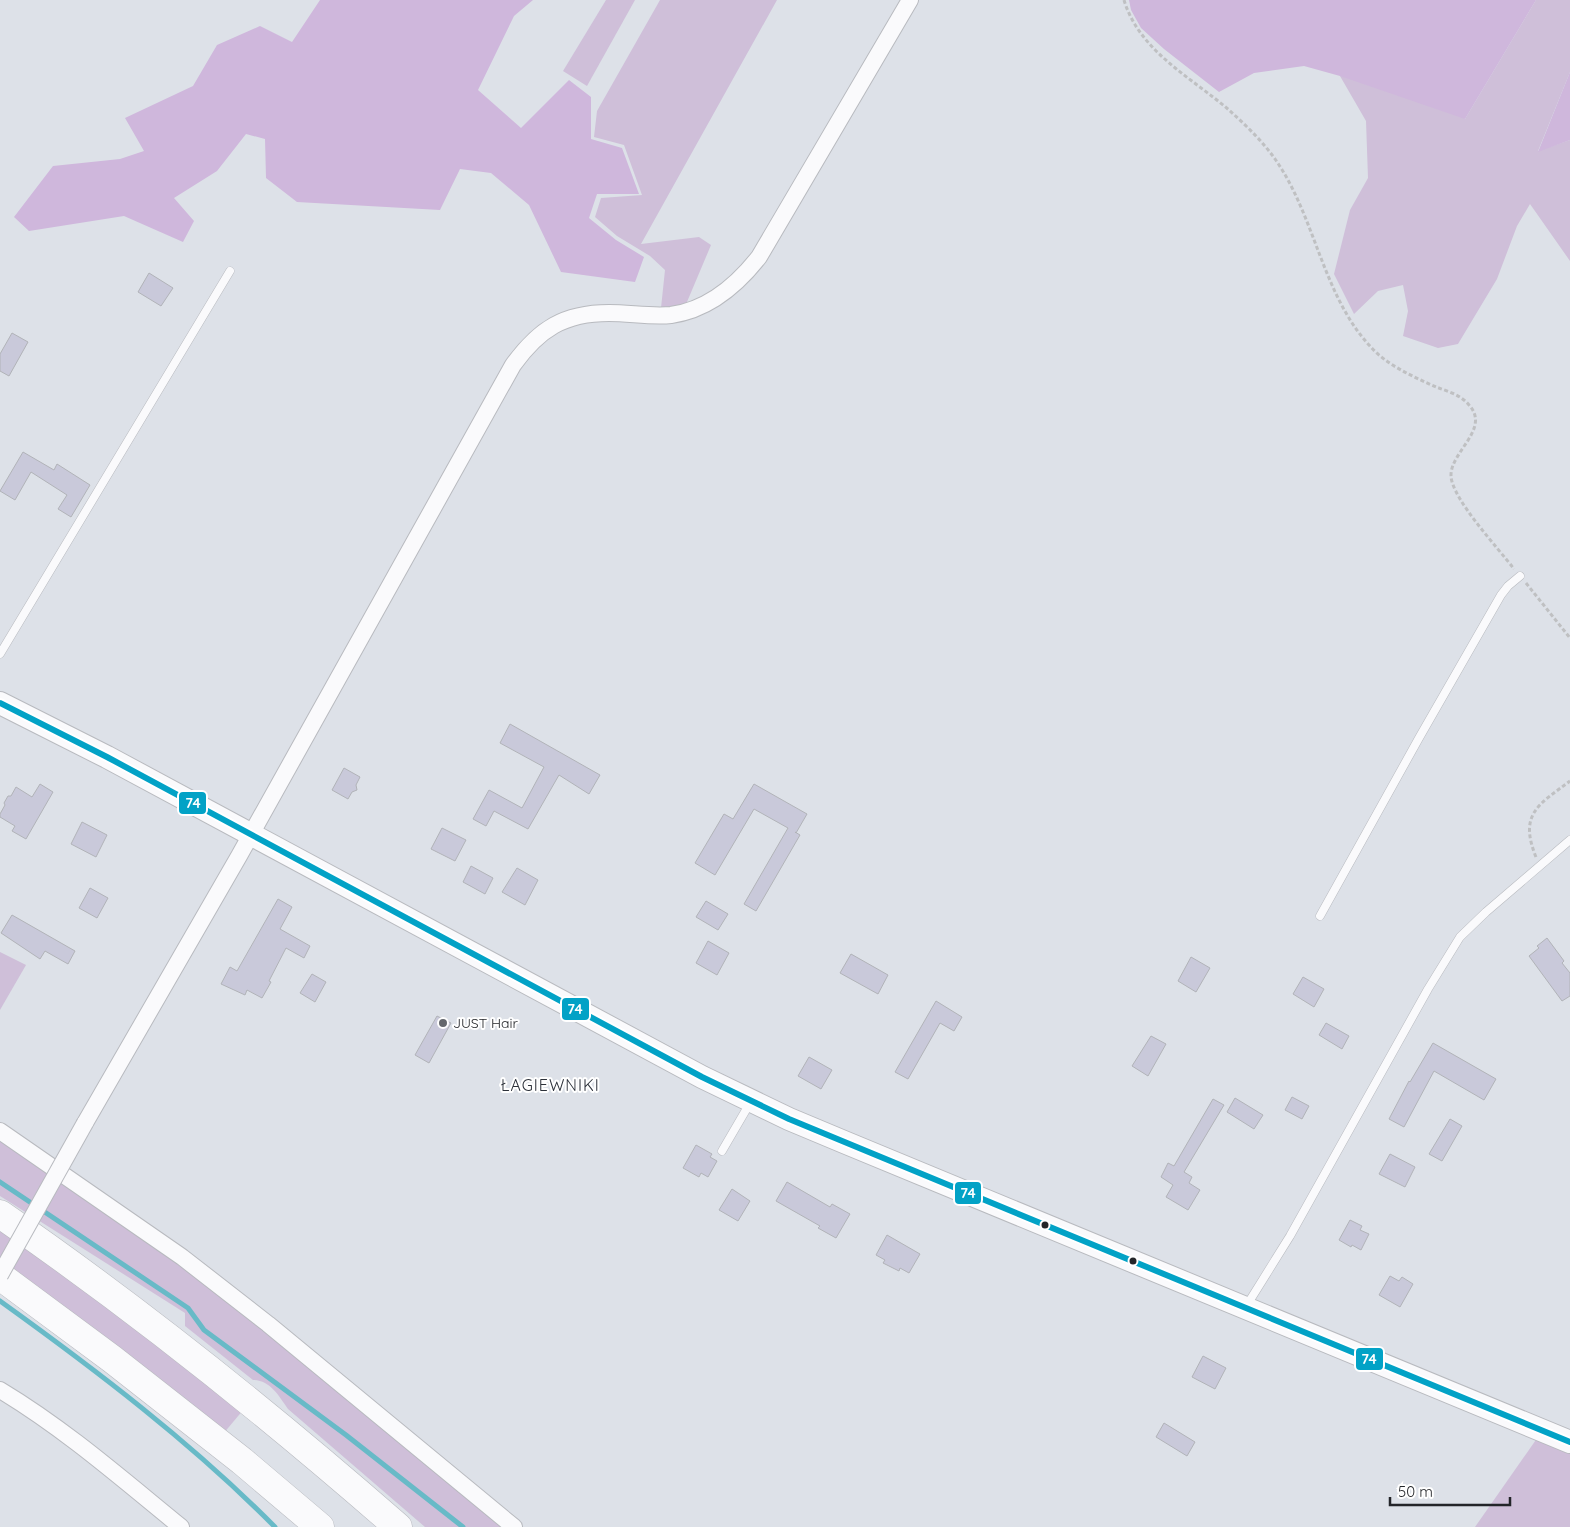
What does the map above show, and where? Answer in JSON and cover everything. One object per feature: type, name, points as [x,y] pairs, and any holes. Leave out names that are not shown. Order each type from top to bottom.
[{"type":"highway","points":[[0,1214],[206,1365],[398,1527]]},
{"type":"highway","points":[[0,1275],[112,1359],[242,1461],[320,1527]]},
{"type":"street","points":[[0,1275],[522,352],[544,331],[567,319],[592,314],[657,315],[684,312],[712,301],[736,282],[758,257],[910,0]]},
{"type":"street","points":[[0,704],[69,738],[251,834],[751,1102],[852,1146],[1570,1442]]},
{"type":"street","points":[[0,1131],[182,1257],[268,1324],[514,1527]]},
{"type":"street","points":[[0,1390],[60,1430],[181,1527]]},
{"type":"lane","points":[[0,654],[230,271]]},
{"type":"lane","points":[[1320,916],[1501,595],[1520,576]]},
{"type":"lane","points":[[1246,1307],[1290,1236],[1456,943],[1475,922],[1570,840]]},
{"type":"lane","points":[[722,1151],[751,1102]]},
{"type":"path","points":[[1124,0],[1131,19],[1145,39],[1161,55],[1229,110],[1265,146],[1275,159],[1294,193],[1345,310],[1368,345],[1380,357],[1392,365],[1459,397],[1469,405],[1474,414],[1474,430],[1471,438],[1454,460],[1451,478],[1453,487],[1461,501],[1570,638]]},
{"type":"path","points":[[1540,867],[1529,834],[1534,811],[1544,799],[1570,780]]},
{"type":"shaded area","points":[[320,0],[533,0],[514,16],[478,90],[521,128],[569,80],[591,97],[591,139],[622,148],[639,194],[597,194],[589,218],[616,240],[644,257],[635,282],[561,272],[529,205],[491,173],[460,169],[440,210],[297,202],[266,178],[265,139],[246,134],[217,171],[174,198],[194,221],[183,242],[124,216],[29,231],[14,217],[53,166],[120,159],[144,151],[125,118],[193,86],[217,45],[260,26],[292,42]]},
{"type":"shaded area","points":[[606,0],[635,0],[587,86],[563,71]]},
{"type":"shaded area","points":[[660,0],[777,0],[641,244],[699,237],[711,245],[684,309],[661,308],[665,270],[650,256],[617,236],[595,217],[601,198],[642,195],[624,145],[594,137],[597,111]]},
{"type":"shaded area","points":[[1129,0],[1536,0],[1465,119],[1340,76],[1304,66],[1254,73],[1219,92],[1164,49],[1141,28],[1131,10]]},
{"type":"shaded area","points":[[1375,0],[1465,119],[1536,0],[1570,0],[1570,72],[1538,151],[1570,140],[1570,261],[1530,204],[1517,226],[1497,279],[1458,344],[1438,348],[1403,336],[1408,311],[1403,285],[1378,291],[1354,314],[1334,274],[1350,210],[1368,178],[1366,121],[1340,76]]},
{"type":"shaded area","points":[[1570,72],[1570,140],[1538,152]]},
{"type":"shaded area","points":[[0,952],[26,965],[0,1010]]},
{"type":"shaded area","points":[[0,1139],[173,1258],[269,1333],[505,1527],[425,1527],[288,1409],[269,1386],[253,1380],[185,1326],[185,1313],[0,1196]]},
{"type":"shaded area","points":[[0,1225],[244,1409],[223,1434],[0,1264]]},
{"type":"shaded area","points":[[1540,1434],[1570,1447],[1570,1527],[1475,1527]]},
{"type":"building","points":[[149,273],[173,288],[161,306],[138,292]]},
{"type":"building","points":[[12,333],[28,342],[9,376],[0,371],[0,354]]},
{"type":"building","points":[[23,452],[54,470],[57,464],[90,485],[71,517],[58,509],[67,495],[31,472],[15,500],[0,491]]},
{"type":"building","points":[[510,724],[600,775],[589,794],[559,775],[528,829],[494,811],[486,826],[473,819],[489,790],[522,808],[544,767],[500,743]]},
{"type":"building","points":[[344,768],[360,777],[356,785],[357,790],[352,792],[348,799],[332,790]]},
{"type":"building","points":[[40,784],[53,792],[26,839],[12,831],[15,826],[0,817],[0,814],[8,796],[11,796],[16,787],[32,797]]},
{"type":"building","points":[[754,784],[807,814],[796,833],[800,835],[756,911],[744,904],[788,828],[754,809],[715,875],[695,863],[724,814],[733,819]]},
{"type":"building","points":[[82,822],[107,835],[96,857],[71,844]]},
{"type":"building","points":[[442,828],[466,840],[455,861],[431,849]]},
{"type":"building","points":[[471,866],[493,878],[485,894],[463,882]]},
{"type":"building","points":[[517,868],[538,880],[525,905],[502,892]]},
{"type":"building","points":[[90,888],[108,898],[97,918],[79,908]]},
{"type":"building","points":[[278,899],[292,907],[280,929],[310,946],[304,958],[286,948],[262,998],[247,990],[245,995],[221,984],[230,967],[237,971]]},
{"type":"building","points":[[706,901],[728,914],[718,930],[696,917]]},
{"type":"building","points":[[12,915],[75,951],[68,964],[45,951],[40,959],[1,933]]},
{"type":"building","points":[[1547,938],[1564,961],[1562,963],[1570,973],[1570,996],[1562,1001],[1529,956]]},
{"type":"building","points":[[708,941],[729,953],[717,975],[696,963]]},
{"type":"building","points":[[851,954],[888,975],[878,994],[840,973]]},
{"type":"building","points":[[1191,957],[1210,968],[1196,992],[1178,981]]},
{"type":"building","points":[[312,974],[326,982],[315,1002],[300,993]]},
{"type":"building","points":[[1303,977],[1324,989],[1314,1007],[1293,994]]},
{"type":"building","points":[[936,1001],[962,1017],[954,1031],[940,1023],[908,1079],[895,1072]]},
{"type":"building","points":[[437,1016],[451,1023],[429,1063],[415,1055]]},
{"type":"building","points":[[1326,1023],[1349,1036],[1342,1049],[1319,1035]]},
{"type":"building","points":[[1151,1036],[1166,1044],[1148,1076],[1132,1066]]},
{"type":"building","points":[[1433,1043],[1496,1079],[1484,1100],[1434,1071],[1404,1127],[1389,1119],[1409,1081]]},
{"type":"building","points":[[809,1057],[832,1070],[821,1089],[798,1076]]},
{"type":"building","points":[[1292,1097],[1309,1106],[1302,1119],[1285,1110]]},
{"type":"building","points":[[1235,1098],[1263,1115],[1254,1129],[1227,1112]]},
{"type":"building","points":[[1213,1099],[1224,1105],[1184,1172],[1192,1177],[1189,1183],[1200,1190],[1188,1210],[1166,1197],[1173,1185],[1161,1177],[1168,1163],[1174,1166]]},
{"type":"building","points":[[1450,1119],[1462,1126],[1442,1161],[1429,1154]]},
{"type":"building","points":[[696,1145],[712,1154],[710,1157],[717,1161],[708,1177],[701,1173],[699,1177],[683,1168]]},
{"type":"building","points":[[1390,1154],[1415,1167],[1405,1187],[1379,1174]]},
{"type":"building","points":[[787,1182],[830,1207],[832,1204],[850,1214],[836,1238],[818,1228],[820,1226],[776,1201]]},
{"type":"building","points":[[732,1189],[750,1201],[738,1221],[719,1210]]},
{"type":"building","points":[[1350,1220],[1362,1226],[1360,1230],[1369,1234],[1361,1250],[1339,1240]]},
{"type":"building","points":[[887,1235],[920,1254],[909,1273],[900,1268],[899,1271],[883,1263],[885,1260],[876,1255]]},
{"type":"building","points":[[1390,1276],[1399,1281],[1402,1277],[1413,1284],[1400,1307],[1379,1295]]},
{"type":"building","points":[[1203,1356],[1226,1368],[1215,1389],[1192,1377]]},
{"type":"building","points":[[1164,1423],[1195,1442],[1187,1456],[1156,1437]]},
{"type":"waterway","points":[[0,1182],[188,1308],[204,1330],[346,1435],[463,1527]]},
{"type":"waterway","points":[[0,1301],[142,1408],[211,1466],[275,1527]]},
{"type":"transit line","name":"74","points":[[0,703],[107,757],[702,1077],[789,1119],[1570,1442]]},
{"type":"place","name":"JUST Hair","points":[[443,1023]]},
{"type":"district","name":"ŁAGIEWNIKI","points":[[550,1085]]}]
